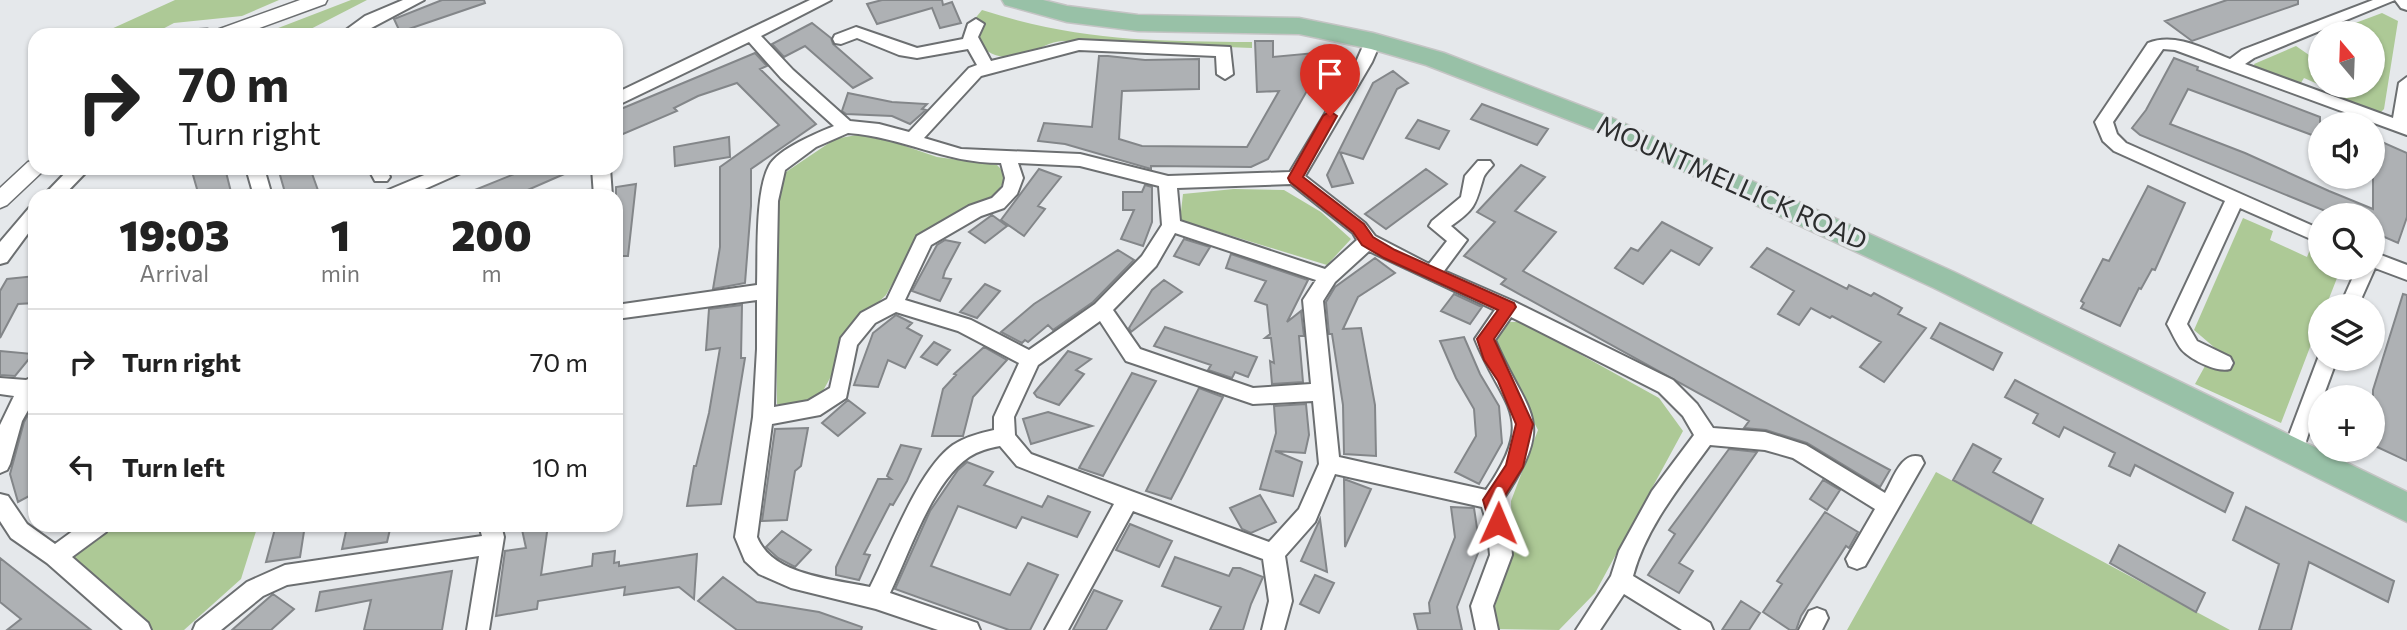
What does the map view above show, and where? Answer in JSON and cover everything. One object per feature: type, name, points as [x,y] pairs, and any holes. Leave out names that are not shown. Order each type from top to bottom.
[{"type":"main road","name":"MOUNTMELLICK ROAD","points":[[1014,0],[1067,15],[1101,20],[1286,25],[1373,41],[1435,59],[1536,96],[1665,151],[1944,280],[2407,508]]},
{"type":"street","points":[[240,28],[318,0]]},
{"type":"street","points":[[359,28],[416,0]]},
{"type":"street","points":[[623,97],[823,0]]},
{"type":"street","points":[[2232,65],[2248,54],[2387,0]]},
{"type":"street","points":[[2402,0],[2407,5]]},
{"type":"street","points":[[976,24],[971,30],[972,43],[987,68]]},
{"type":"street","points":[[841,39],[856,32],[879,33],[917,53],[972,43]]},
{"type":"street","points":[[751,35],[787,74],[846,127]]},
{"type":"street","points":[[1295,178],[1364,62],[1373,41]]},
{"type":"street","points":[[2308,231],[2120,147],[2109,137],[2104,122],[2154,47],[2161,44],[2178,45],[2404,128],[2407,83]]},
{"type":"street","points":[[913,139],[975,72],[1079,45],[1224,51],[1225,74]]},
{"type":"street","points":[[969,630],[876,599],[791,578],[767,567],[753,554],[746,537],[763,417],[767,349],[765,291],[769,201],[778,167],[810,143],[846,127],[882,130],[942,151],[1008,159],[1035,155],[1073,158],[1168,182],[1295,178],[1359,228],[1368,241],[1666,386],[1690,410],[1702,426],[1705,436]]},
{"type":"street","points":[[763,417],[813,409],[839,392],[848,343],[868,318],[894,304],[924,241],[975,211],[998,202],[1011,189],[1014,178],[1008,159]]},
{"type":"street","points":[[1432,273],[1458,240],[1438,226],[1465,206],[1474,192],[1474,176],[1484,165]]},
{"type":"street","points":[[0,200],[28,174]]},
{"type":"street","points":[[59,189],[73,175]]},
{"type":"street","points":[[408,189],[441,175]]},
{"type":"street","points":[[1168,182],[1171,225],[1149,261],[1102,309],[1030,360],[1004,417],[1006,436],[1011,447],[1024,460],[1273,553]]},
{"type":"street","points":[[2223,363],[2190,346],[2177,324],[2235,199]]},
{"type":"street","points":[[0,257],[28,220]]},
{"type":"street","points":[[1171,225],[1328,277]]},
{"type":"street","points":[[1273,553],[1307,515],[1329,464],[1313,300],[1328,277],[1368,241]]},
{"type":"street","points":[[2385,264],[2407,273]]},
{"type":"street","points":[[623,311],[765,291]]},
{"type":"street","points":[[894,304],[964,325],[1030,360]]},
{"type":"street","points":[[1487,630],[1482,606],[1501,555],[1498,523],[1492,500],[1514,467],[1524,424],[1485,339],[1508,307]]},
{"type":"street","points":[[1102,309],[1133,355],[1253,396],[1320,392]]},
{"type":"street","points":[[2293,451],[2323,371]]},
{"type":"street","points":[[0,386],[28,386]]},
{"type":"street","points":[[0,464],[5,437],[28,394]]},
{"type":"street","points":[[876,599],[938,475],[957,454],[981,441],[1006,436]]},
{"type":"street","points":[[1705,436],[1765,441],[1799,451],[1887,505]]},
{"type":"street","points":[[1587,630],[1621,580],[1627,558],[1660,498],[1705,436]]},
{"type":"street","points":[[1857,559],[1914,463]]},
{"type":"street","points":[[1329,464],[1492,500]]},
{"type":"street","points":[[1056,630],[1128,500]]},
{"type":"street","points":[[0,503],[19,531],[55,556],[140,630]]},
{"type":"street","points":[[55,556],[88,532]]},
{"type":"street","points":[[204,630],[255,589],[285,575],[491,535],[478,630]]},
{"type":"street","points":[[1273,553],[1282,595],[1279,617],[1273,630]]},
{"type":"street","points":[[1621,580],[1702,630]]},
{"type":"green space","points":[[175,0],[279,0],[242,16],[174,23],[164,28],[113,28]]},
{"type":"green space","points":[[351,0],[367,0],[313,28],[278,28]]},
{"type":"green space","points":[[982,10],[1051,28],[1084,33],[1148,40],[1252,42],[1252,48],[1063,41],[1021,55],[1003,57],[994,55],[978,42],[978,34],[983,24],[973,21]]},
{"type":"green space","points":[[2382,13],[2398,21],[2384,109],[2381,112],[2335,100],[2385,98],[2385,21],[2361,21]]},
{"type":"green space","points":[[2296,46],[2308,54],[2308,80],[2304,78],[2299,86],[2255,67],[2254,64]]},
{"type":"green space","points":[[867,133],[937,157],[997,165],[1004,172],[1005,180],[993,198],[972,204],[921,233],[886,295],[864,316],[818,400],[790,407],[777,404],[775,201],[783,174],[835,139]]},
{"type":"green space","points":[[1234,189],[1284,190],[1321,212],[1351,239],[1327,265],[1180,220],[1183,194]]},
{"type":"green space","points":[[2243,218],[2273,231],[2270,240],[2307,257],[2308,254],[2308,280],[2336,280],[2331,294],[2308,294],[2308,352],[2281,423],[2195,384],[2215,348],[2194,330]]},
{"type":"green space","points":[[1506,322],[1522,322],[1659,398],[1683,431],[1595,593],[1559,630],[1493,629],[1495,606],[1512,555],[1511,501],[1538,430],[1493,343]]},
{"type":"green space","points":[[1936,472],[2230,630],[1847,630]]},
{"type":"green space","points":[[102,532],[256,532],[241,579],[184,630],[152,630],[69,556]]},
{"type":"building","points":[[442,0],[484,0],[485,3],[412,28],[398,28],[394,19]]},
{"type":"building","points":[[882,0],[942,0],[943,5],[952,2],[961,23],[940,28],[932,8],[877,24],[867,4]]},
{"type":"building","points":[[2227,0],[2298,0],[2298,4],[2192,41],[2165,21]]},
{"type":"building","points":[[812,23],[872,78],[853,88],[805,46],[784,57],[772,44]]},
{"type":"building","points":[[1255,41],[1273,41],[1273,57],[1315,53],[1320,68],[1268,159],[1251,167],[1151,166],[1151,169],[1065,144],[1038,141],[1044,123],[1092,127],[1099,56],[1108,56],[1145,60],[1199,59],[1199,89],[1122,91],[1119,139],[1142,146],[1247,147],[1279,91],[1257,92]]},
{"type":"building","points":[[755,53],[767,66],[760,69],[816,124],[751,169],[745,283],[713,289],[720,247],[720,167],[779,125],[737,83],[698,96],[674,108],[677,111],[623,134],[623,108]]},
{"type":"building","points":[[2174,58],[2198,67],[2197,70],[2308,112],[2308,134],[2188,89],[2170,124],[2308,182],[2308,189],[2325,189],[2358,203],[2308,204],[2140,135],[2132,128],[2146,110]]},
{"type":"building","points":[[1393,71],[1408,83],[1397,89],[1363,159],[1340,152],[1353,183],[1332,187],[1327,175],[1373,83]]},
{"type":"building","points":[[848,93],[892,102],[927,104],[922,109],[926,110],[910,124],[892,116],[846,114],[842,111]]},
{"type":"building","points":[[1482,104],[1548,129],[1537,145],[1471,119]]},
{"type":"building","points":[[1418,120],[1449,131],[1439,149],[1406,138]]},
{"type":"building","points":[[729,137],[730,157],[675,166],[674,147]]},
{"type":"building","points":[[2385,143],[2407,153],[2407,217],[2398,243],[2385,237],[2385,203],[2373,203],[2373,189],[2385,189]]},
{"type":"building","points":[[1521,165],[1545,177],[1515,211],[1556,232],[1523,271],[1890,470],[1880,487],[1807,443],[1766,430],[1744,428],[1749,421],[1501,284],[1506,279],[1464,256],[1495,222],[1477,212]]},
{"type":"building","points":[[1039,169],[1061,177],[1038,206],[1045,209],[1024,236],[1001,220]]},
{"type":"building","points":[[1426,169],[1447,184],[1386,229],[1365,214]]},
{"type":"building","points":[[193,175],[227,175],[230,189],[197,189]]},
{"type":"building","points":[[280,175],[312,175],[318,189],[284,189]]},
{"type":"building","points":[[512,175],[562,175],[530,189],[477,189]]},
{"type":"building","points":[[636,184],[628,256],[623,256],[623,189],[616,187]]},
{"type":"building","points":[[1145,185],[1152,187],[1152,222],[1143,246],[1121,239],[1134,210],[1123,210],[1123,192],[1142,192]]},
{"type":"building","points":[[2148,186],[2185,203],[2155,270],[2152,269],[2141,289],[2139,288],[2120,326],[2081,308],[2084,303],[2081,301],[2103,259],[2109,261]]},
{"type":"building","points":[[992,215],[1007,226],[985,243],[969,232]]},
{"type":"building","points":[[1662,222],[1712,248],[1699,265],[1671,250],[1643,284],[1615,268],[1631,248],[1638,251]]},
{"type":"building","points":[[1184,239],[1210,247],[1199,265],[1174,256]]},
{"type":"building","points":[[945,240],[960,243],[945,271],[943,278],[951,279],[940,301],[912,291],[937,245]]},
{"type":"building","points":[[1767,248],[1847,289],[1849,285],[1871,296],[1874,293],[1902,308],[1898,314],[1926,328],[1884,382],[1860,367],[1881,342],[1811,308],[1799,325],[1778,314],[1794,291],[1751,267]]},
{"type":"building","points":[[1118,250],[1134,260],[1093,302],[1053,330],[1048,325],[1028,342],[1025,340],[1022,343],[1001,332],[1034,304]]},
{"type":"building","points":[[1231,254],[1308,280],[1287,322],[1301,311],[1304,336],[1299,336],[1303,382],[1272,384],[1270,361],[1274,363],[1271,338],[1265,338],[1270,334],[1267,305],[1255,301],[1266,281],[1226,268]]},
{"type":"building","points":[[1375,258],[1395,273],[1358,297],[1343,329],[1361,328],[1375,405],[1376,456],[1344,454],[1343,405],[1332,334],[1329,334],[1326,302],[1335,287]]},
{"type":"building","points":[[28,277],[28,303],[18,304],[0,338],[0,291],[7,279]]},
{"type":"building","points":[[1164,280],[1182,292],[1131,332],[1129,328],[1152,290]]},
{"type":"building","points":[[985,284],[1000,291],[977,318],[960,312]]},
{"type":"building","points":[[1454,294],[1482,307],[1470,324],[1441,311]]},
{"type":"building","points":[[2403,294],[2407,295],[2407,461],[2385,451],[2385,385],[2375,385],[2379,371],[2385,371],[2385,352]]},
{"type":"building","points":[[742,305],[741,358],[745,358],[721,504],[687,506],[694,466],[709,413],[720,348],[706,350],[709,309]]},
{"type":"building","points":[[896,315],[912,323],[907,328],[922,336],[905,368],[888,360],[878,387],[854,385],[873,333]]},
{"type":"building","points":[[1940,323],[2002,353],[1993,370],[1931,338]]},
{"type":"building","points":[[1165,327],[1257,357],[1248,377],[1235,372],[1232,378],[1208,370],[1211,365],[1154,346]]},
{"type":"building","points":[[1464,337],[1480,374],[1499,406],[1502,443],[1479,484],[1455,472],[1476,436],[1474,409],[1456,378],[1440,341]]},
{"type":"building","points":[[934,342],[950,350],[937,365],[921,357]]},
{"type":"building","points":[[984,347],[1007,360],[973,397],[963,436],[932,436],[943,389],[956,375],[954,374]]},
{"type":"building","points":[[0,351],[28,354],[28,360],[15,376],[0,375]]},
{"type":"building","points":[[1068,351],[1091,359],[1076,370],[1084,374],[1059,405],[1037,397],[1034,393]]},
{"type":"building","points":[[1132,373],[1156,381],[1103,476],[1079,468]]},
{"type":"building","points":[[2015,380],[2233,493],[2225,512],[2135,465],[2130,476],[2109,466],[2115,453],[2064,427],[2059,437],[2033,423],[2038,414],[2005,397]]},
{"type":"building","points":[[1199,388],[1223,397],[1184,474],[1171,499],[1146,491]]},
{"type":"building","points":[[848,400],[865,413],[838,436],[822,423]]},
{"type":"building","points":[[1306,404],[1309,435],[1305,453],[1275,451],[1302,462],[1293,496],[1260,489],[1276,433],[1274,406]]},
{"type":"building","points":[[1048,412],[1092,426],[1031,444],[1023,419]]},
{"type":"building","points":[[28,415],[28,497],[18,502],[10,474]]},
{"type":"building","points":[[808,428],[801,466],[795,471],[787,520],[762,521],[775,429]]},
{"type":"building","points":[[1973,444],[2001,459],[1993,472],[2043,499],[2031,523],[1953,480]]},
{"type":"building","points":[[901,445],[921,449],[907,481],[893,505],[890,504],[864,554],[870,555],[859,580],[836,575],[836,567],[878,479],[891,479],[887,476]]},
{"type":"building","points":[[1729,449],[1757,452],[1679,563],[1693,571],[1679,593],[1648,575],[1675,534],[1669,530]]},
{"type":"building","points":[[967,462],[993,472],[984,485],[1042,507],[1048,496],[1090,512],[1077,537],[1022,517],[1016,528],[958,506],[931,566],[1010,595],[1028,563],[1058,575],[1030,630],[1009,630],[895,589],[930,511],[958,470]]},
{"type":"building","points":[[1344,479],[1371,489],[1345,547]]},
{"type":"building","points":[[1823,480],[1840,490],[1827,510],[1810,499]]},
{"type":"building","points":[[1260,495],[1276,522],[1251,533],[1242,529],[1230,508]]},
{"type":"building","points":[[1451,507],[1474,508],[1480,548],[1457,607],[1462,630],[1418,630],[1414,614],[1430,613],[1429,603],[1455,537]]},
{"type":"building","points":[[2246,507],[2394,581],[2388,602],[2309,562],[2291,630],[2259,630],[2279,564],[2233,540]]},
{"type":"building","points":[[1825,512],[1858,532],[1801,616],[1796,630],[1790,630],[1763,612],[1782,584],[1777,581]]},
{"type":"building","points":[[1320,519],[1327,572],[1301,561]]},
{"type":"building","points":[[1130,524],[1172,541],[1159,567],[1116,550]]},
{"type":"building","points":[[782,531],[811,550],[795,567],[778,558],[766,547]]},
{"type":"building","points":[[274,532],[304,532],[300,557],[266,562]]},
{"type":"building","points":[[346,532],[389,532],[387,542],[342,549]]},
{"type":"building","points":[[523,532],[547,532],[541,575],[592,566],[593,554],[615,551],[614,563],[619,562],[619,566],[697,554],[694,599],[679,587],[624,595],[625,587],[538,601],[537,609],[496,616],[505,551],[526,548]]},
{"type":"building","points":[[2119,545],[2205,593],[2196,612],[2110,563]]},
{"type":"building","points":[[1175,557],[1229,576],[1233,568],[1240,568],[1263,577],[1243,630],[1210,630],[1221,607],[1162,586]]},
{"type":"building","points":[[0,558],[91,630],[7,630],[21,619],[0,602]]},
{"type":"building","points":[[452,571],[442,630],[364,630],[371,600],[316,611],[320,592]]},
{"type":"building","points":[[1315,575],[1334,583],[1319,613],[1300,604]]},
{"type":"building","points":[[723,577],[757,602],[819,612],[862,627],[861,630],[737,630],[698,601]]},
{"type":"building","points":[[1094,590],[1122,601],[1106,630],[1073,630]]},
{"type":"building","points":[[273,594],[294,609],[271,630],[232,630]]},
{"type":"building","points":[[1741,601],[1760,613],[1749,630],[1722,630]]},
{"type":"route","points":[[1330,116],[1295,178],[1359,228],[1368,241],[1390,254],[1508,307],[1485,339],[1524,424],[1514,467],[1492,500],[1498,523]]}]
